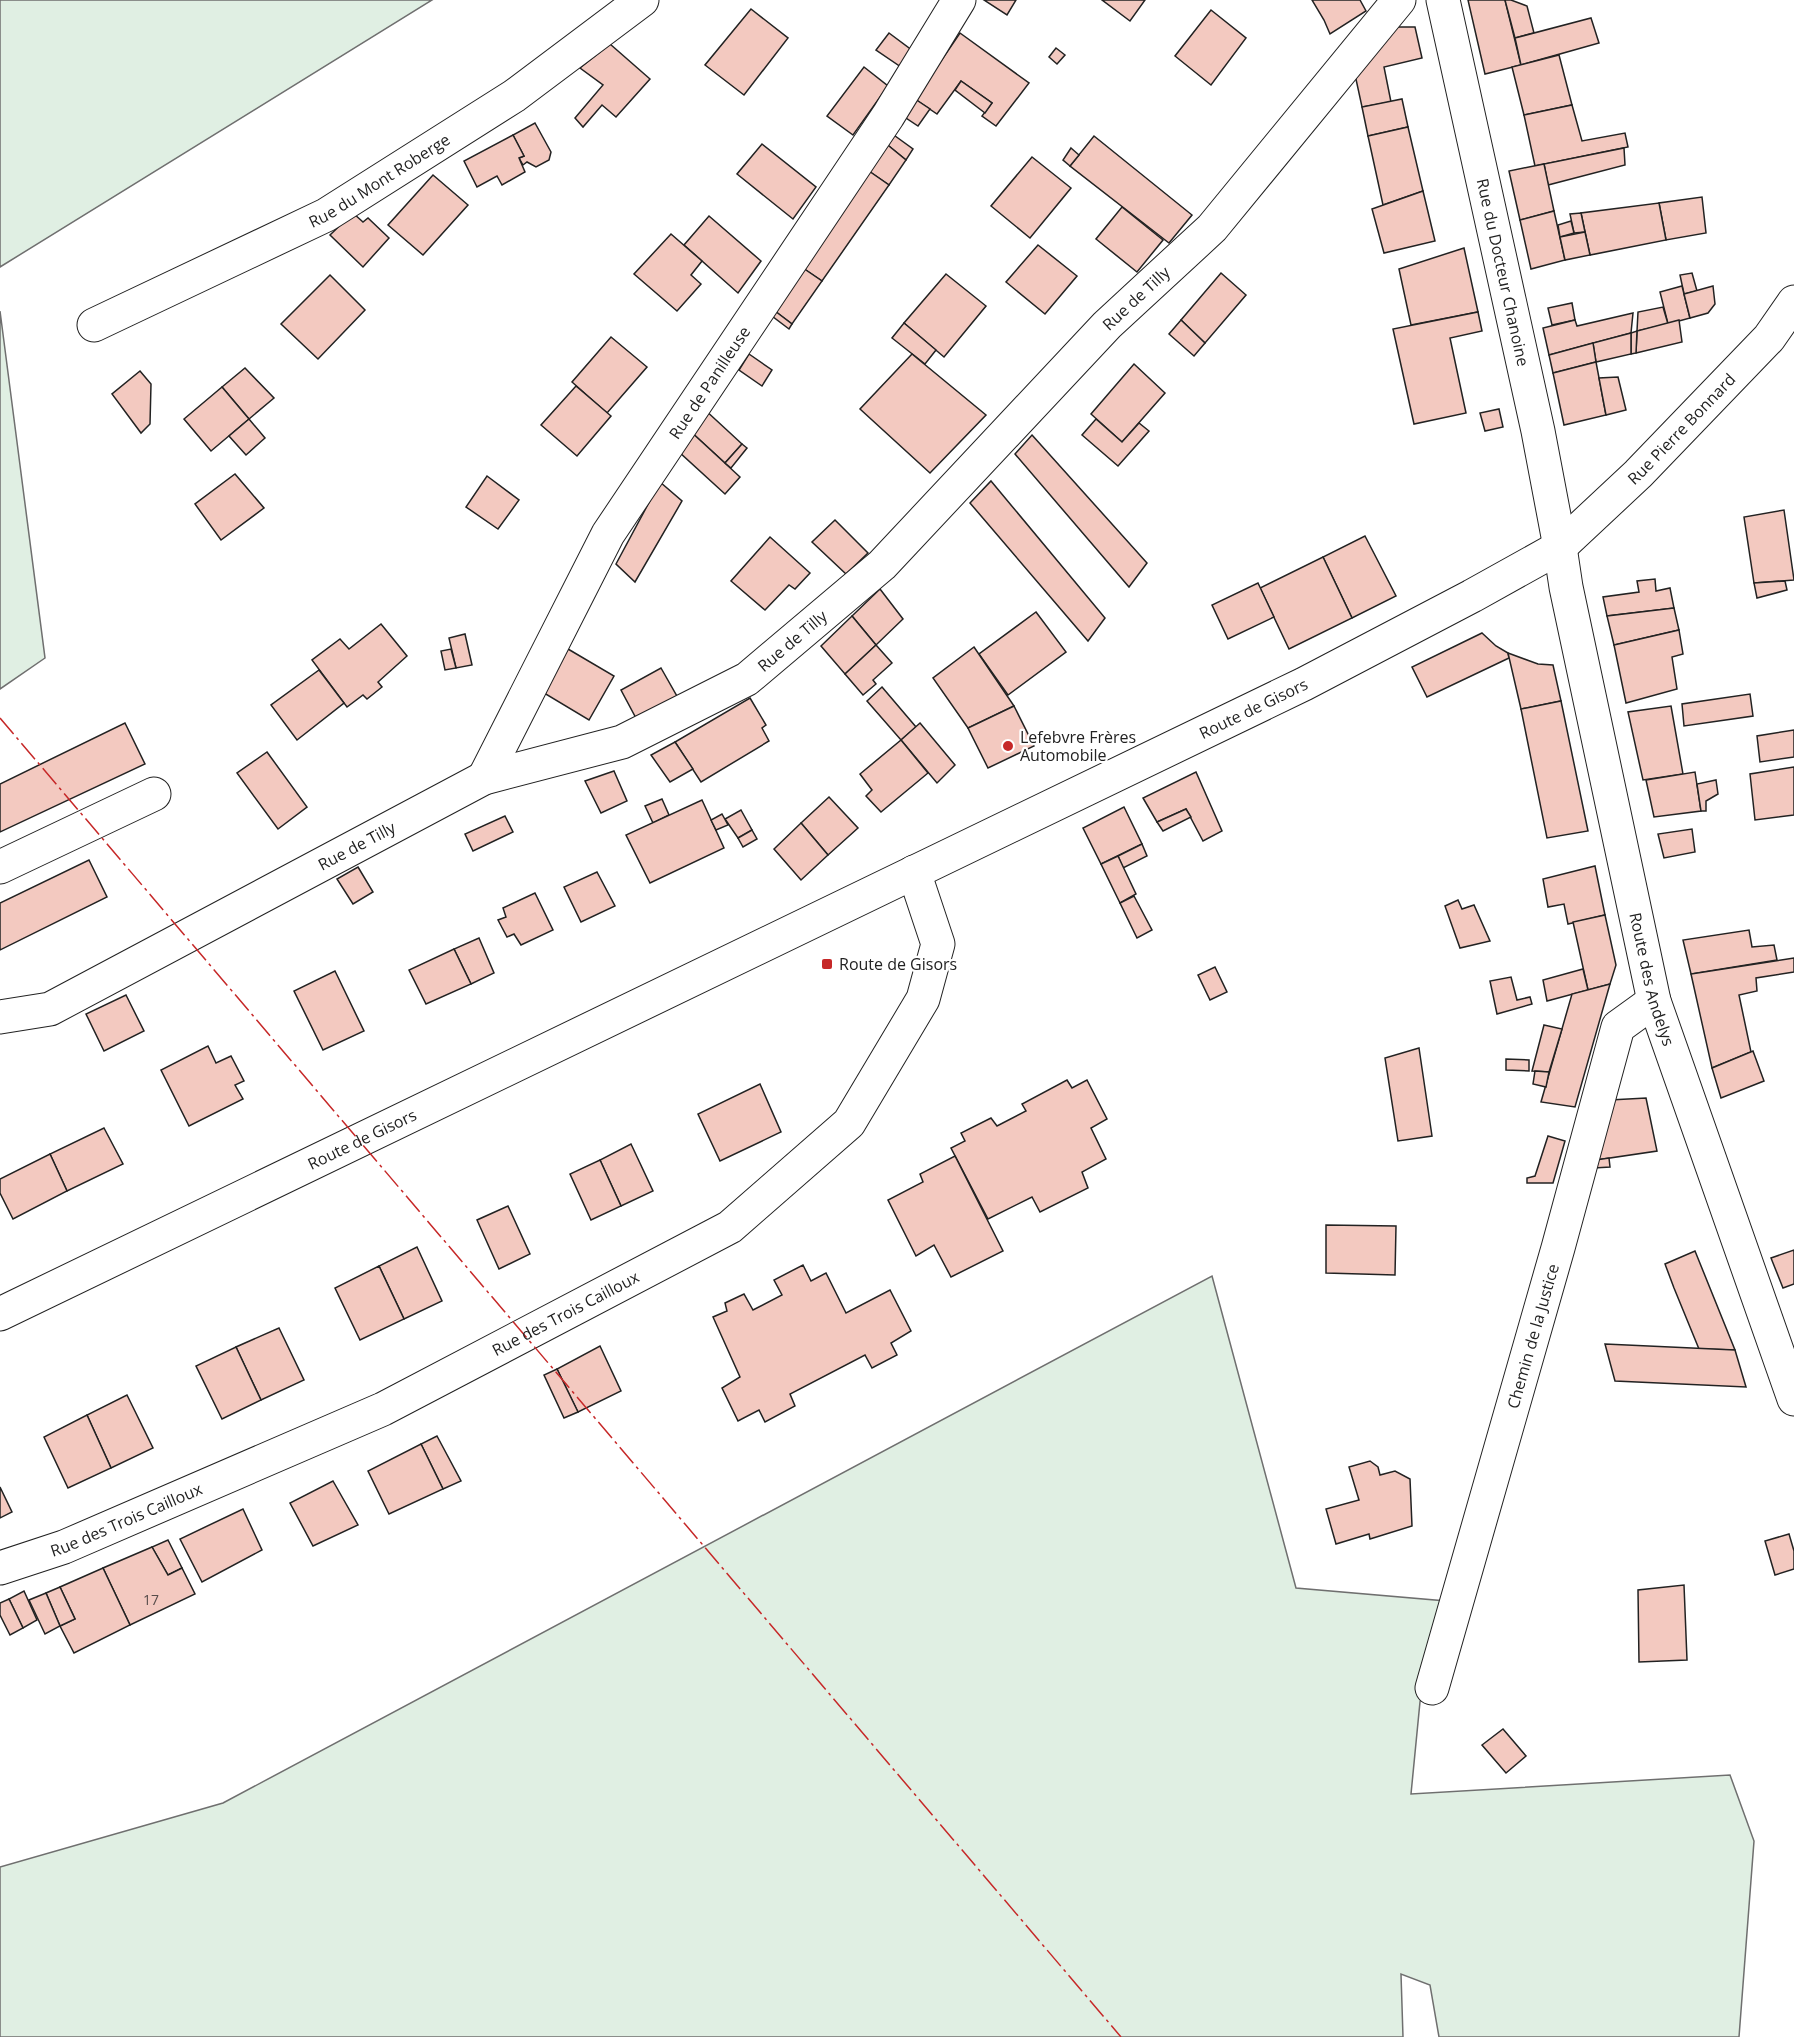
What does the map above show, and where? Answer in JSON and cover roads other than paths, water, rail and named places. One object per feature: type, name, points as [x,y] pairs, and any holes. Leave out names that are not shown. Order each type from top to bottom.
[{"type":"street","name":"Rue du Mont Roberge","points":[[94,325],[326,215],[514,96],[642,0]]},
{"type":"street","name":"Rue de Panilleuse","points":[[484,778],[608,534],[881,126],[959,0]]},
{"type":"street","name":"Rue de Tilly","points":[[0,1017],[50,1009],[484,778],[622,742],[747,679],[882,565],[1107,325],[1212,228],[1399,0]]},
{"type":"street","name":"Rue du Docteur Chanoine","points":[[1443,0],[1538,431],[1560,547]]},
{"type":"street","name":"Rue Pierre Bonnard","points":[[1560,547],[1638,474],[1769,338],[1794,302]]},
{"type":"street","name":"Route de Gisors","points":[[0,1314],[1304,684],[1560,547]]},
{"type":"street","name":"Route des Andelys","points":[[1560,547],[1566,587],[1654,1001],[1794,1399]]},
{"type":"street","points":[[0,867],[154,794]]},
{"type":"street","name":"Rue des Trois Cailloux","points":[[0,1568],[64,1547],[383,1409],[730,1227],[849,1123],[923,999],[938,944],[914,872]]},
{"type":"street","name":"Chemin de la Justice","points":[[1432,1688],[1555,1259],[1618,1027],[1654,1001]]},
{"type":"place","name":"Lefebvre Frères Automobile","points":[[1008,746]]},
{"type":"place","name":"Route de Gisors","points":[[827,964]]}]
